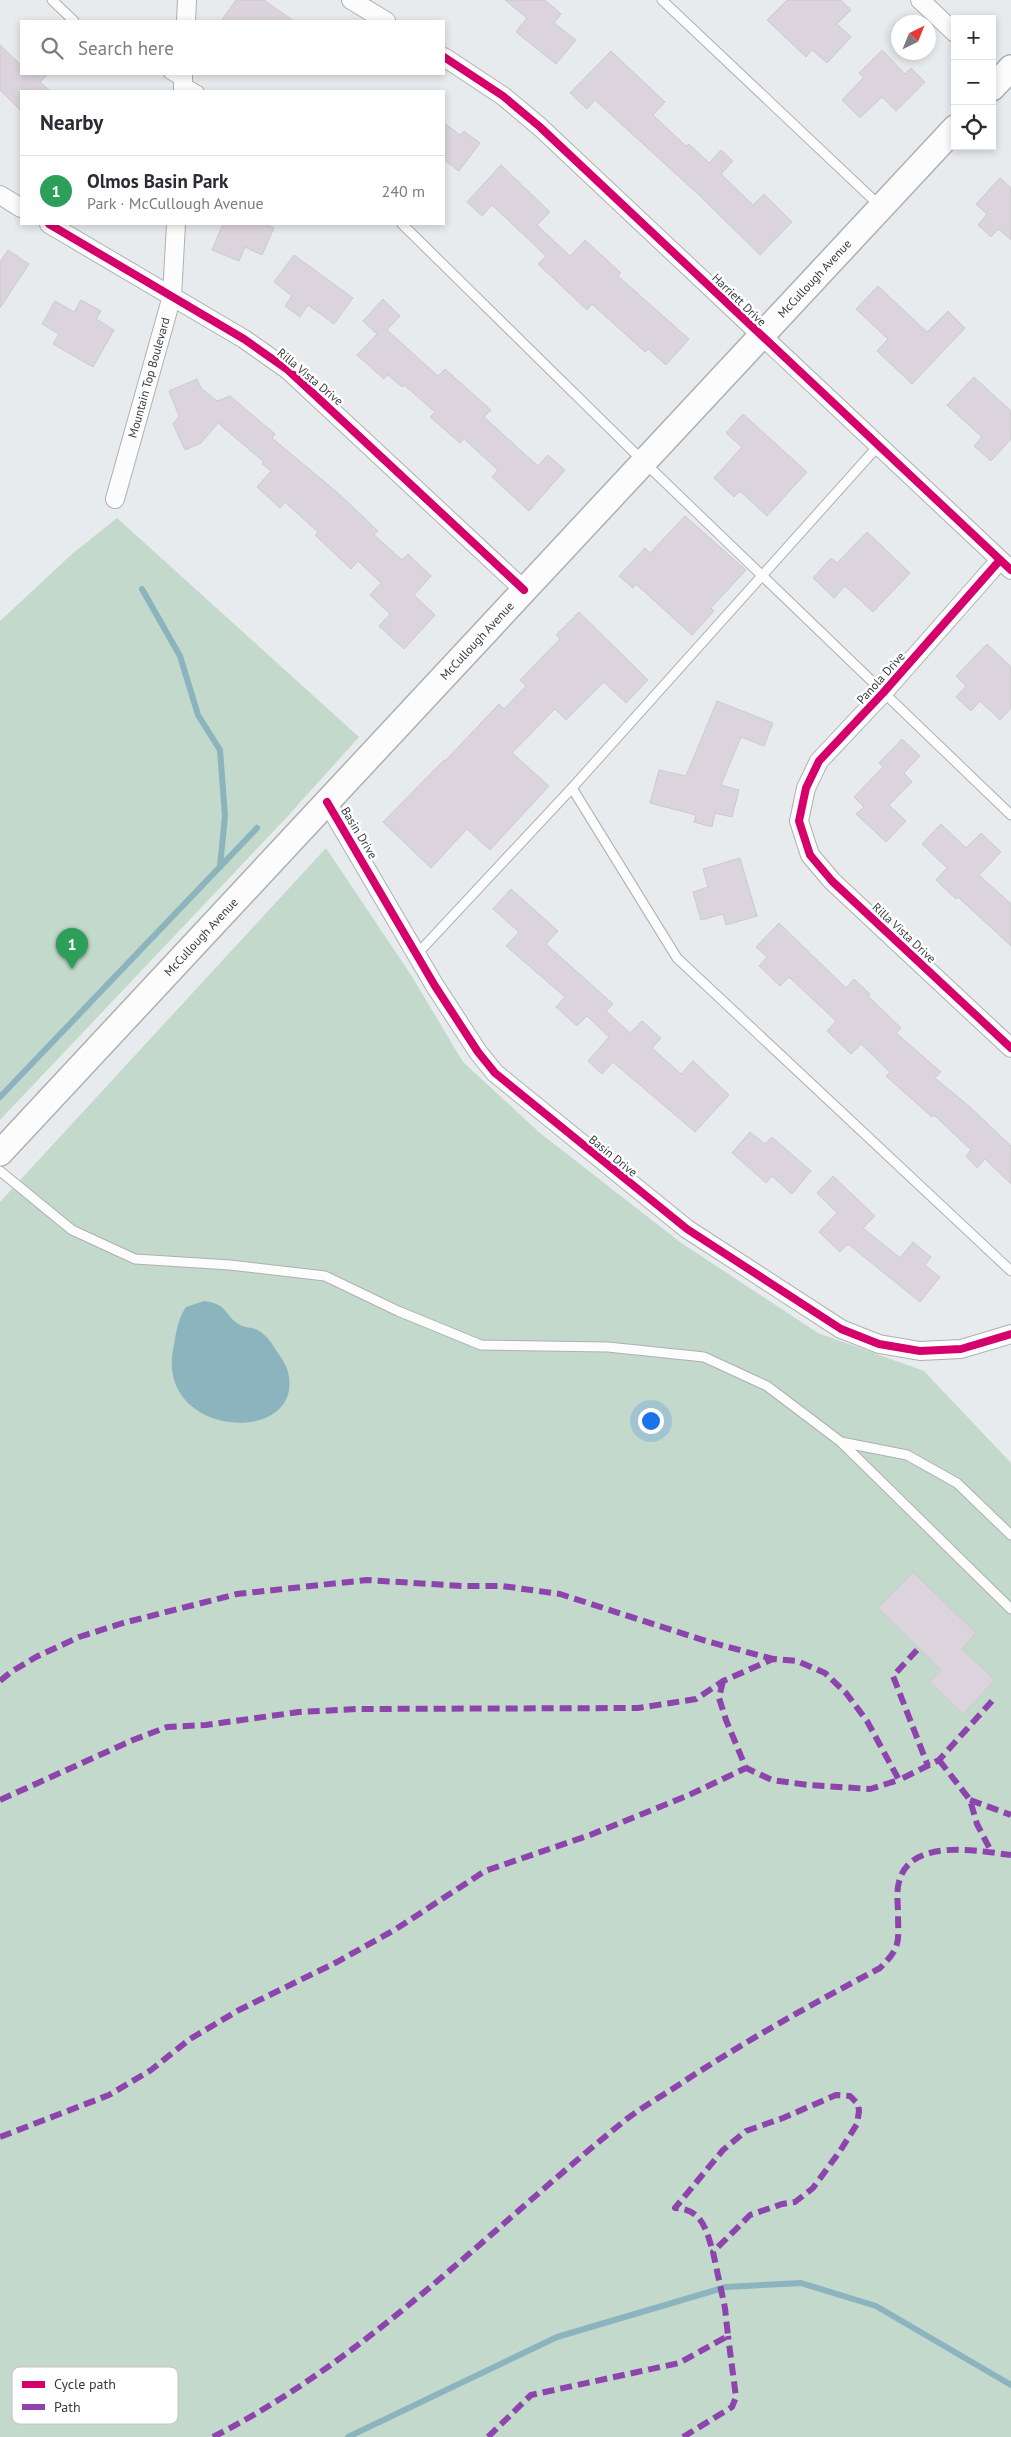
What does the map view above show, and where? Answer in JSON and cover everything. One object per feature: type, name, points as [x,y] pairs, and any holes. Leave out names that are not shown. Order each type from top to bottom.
[{"type":"main road","name":"McCullough Avenue","points":[[0,1153],[951,132]]},
{"type":"street","points":[[186,20],[187,0]]},
{"type":"street","points":[[352,0],[384,20]]},
{"type":"street","points":[[920,0],[951,29]]},
{"type":"street","name":"Harriett Drive","points":[[445,58],[503,96],[540,127],[1005,565]]},
{"type":"street","points":[[0,195],[20,207]]},
{"type":"street","name":"Rilla Vista Drive","points":[[51,225],[244,339],[288,370],[524,590]]},
{"type":"street","name":"Mountain Top Boulevard","points":[[115,499],[172,296],[176,225]]},
{"type":"street","name":"Panola Drive","points":[[799,821],[806,788],[819,761],[1005,565]]},
{"type":"street","name":"Basin Drive","points":[[327,802],[418,953],[435,986],[478,1052],[495,1072],[686,1229],[841,1329],[879,1344],[920,1351],[961,1349],[1011,1334]]},
{"type":"street","name":"Rilla Vista Drive","points":[[799,821],[810,855],[832,881],[1011,1048]]},
{"type":"lane","points":[[52,0],[73,20]]},
{"type":"lane","points":[[662,0],[881,207]]},
{"type":"lane","points":[[180,80],[197,90]]},
{"type":"lane","points":[[403,225],[644,462],[763,574],[883,694],[1011,815]]},
{"type":"lane","points":[[418,953],[572,788],[879,445]]},
{"type":"lane","points":[[572,788],[678,958],[1011,1271]]},
{"type":"lane","points":[[0,1171],[72,1230],[135,1259],[230,1265],[324,1276],[398,1311],[481,1345],[608,1347],[704,1357],[767,1386],[841,1442],[1011,1609]]},
{"type":"lane","points":[[841,1442],[906,1455],[957,1484],[1011,1535]]},
{"type":"green space","points":[[117,518],[359,737],[287,817],[0,1120],[0,621],[72,554]]},
{"type":"green space","points":[[326,848],[411,975],[463,1062],[540,1133],[680,1242],[818,1333],[924,1371],[1011,1463],[1011,2437],[0,2437],[0,1202]]},
{"type":"water","points":[[204,1301],[218,1305],[240,1325],[261,1332],[266,1336],[283,1361],[289,1377],[286,1399],[273,1414],[252,1422],[229,1422],[205,1415],[186,1401],[174,1379],[173,1350],[179,1322],[186,1307]]},
{"type":"building","points":[[236,0],[264,0],[293,20],[222,20]]},
{"type":"building","points":[[505,0],[545,0],[561,14],[554,23],[576,40],[556,64],[516,32],[527,18]]},
{"type":"building","points":[[787,0],[841,0],[851,10],[837,24],[851,37],[827,63],[812,50],[806,57],[767,20]]},
{"type":"building","points":[[0,45],[20,64],[20,75],[47,75],[40,82],[49,90],[20,90],[20,110],[0,90]]},
{"type":"building","points":[[882,50],[905,74],[911,68],[925,82],[896,111],[882,97],[860,118],[842,100],[864,77],[859,73]]},
{"type":"building","points":[[611,51],[665,102],[653,115],[686,146],[689,144],[709,163],[721,150],[733,161],[721,174],[753,205],[764,194],[792,222],[760,255],[700,196],[595,100],[587,109],[570,93]]},
{"type":"building","points":[[445,124],[460,135],[464,131],[480,143],[459,171],[445,161]]},
{"type":"building","points":[[501,165],[550,212],[537,225],[570,256],[585,240],[621,273],[618,276],[689,339],[666,365],[648,349],[645,352],[592,304],[587,310],[538,264],[546,256],[492,205],[482,216],[467,202]]},
{"type":"building","points":[[1000,178],[1011,188],[1011,240],[998,229],[991,237],[978,225],[987,214],[976,204]]},
{"type":"building","points":[[223,225],[266,225],[274,228],[262,255],[245,247],[239,261],[212,250]]},
{"type":"building","points":[[8,250],[29,264],[0,308],[0,262]]},
{"type":"building","points":[[294,255],[353,298],[334,324],[308,305],[300,317],[285,306],[292,296],[274,282]]},
{"type":"building","points":[[878,286],[927,332],[948,311],[965,328],[912,384],[877,351],[888,339],[856,309]]},
{"type":"building","points":[[383,299],[400,316],[387,330],[438,376],[445,369],[491,410],[484,417],[538,466],[548,455],[565,470],[529,511],[492,477],[498,470],[464,439],[460,443],[430,417],[435,412],[404,385],[402,387],[388,375],[384,379],[357,355],[377,334],[363,321]]},
{"type":"building","points":[[81,300],[101,311],[96,319],[114,330],[93,367],[53,344],[59,334],[42,324],[55,301],[74,312]]},
{"type":"building","points":[[974,377],[1011,411],[1011,439],[991,461],[974,446],[982,437],[947,405]]},
{"type":"building","points":[[197,379],[201,388],[217,401],[230,396],[275,434],[272,438],[338,493],[378,531],[374,535],[402,560],[408,554],[431,576],[414,595],[435,615],[404,649],[379,626],[390,614],[370,595],[381,583],[358,561],[351,569],[315,535],[318,532],[285,502],[280,508],[257,487],[271,471],[262,464],[264,462],[218,423],[201,443],[185,450],[173,424],[179,416],[169,391]]},
{"type":"building","points":[[743,414],[807,472],[767,516],[740,491],[734,497],[714,478],[742,447],[726,433]]},
{"type":"building","points":[[685,516],[746,570],[711,608],[714,611],[692,635],[636,584],[633,588],[619,576],[645,548],[650,553]]},
{"type":"building","points":[[867,532],[910,573],[873,612],[845,586],[834,598],[813,578],[831,558],[837,563]]},
{"type":"building","points":[[579,612],[648,680],[626,703],[604,682],[566,720],[555,709],[512,753],[549,786],[490,850],[467,829],[431,868],[383,822],[499,704],[504,709],[526,686],[520,680],[560,639],[556,635]]},
{"type":"building","points":[[987,644],[1011,667],[1011,708],[1000,720],[980,701],[971,711],[956,697],[966,686],[956,676]]},
{"type":"building","points":[[717,701],[773,723],[764,746],[741,737],[721,785],[739,790],[732,817],[715,813],[712,827],[694,822],[696,815],[650,803],[659,770],[686,776]]},
{"type":"building","points":[[902,739],[920,756],[904,773],[912,782],[889,805],[906,821],[886,842],[856,814],[864,807],[854,797],[883,767],[879,763]]},
{"type":"building","points":[[941,824],[966,848],[981,833],[1001,852],[979,875],[1011,904],[1011,946],[958,897],[956,899],[936,880],[947,868],[922,844]]},
{"type":"building","points":[[740,858],[757,916],[726,925],[723,914],[701,920],[693,892],[708,887],[703,869]]},
{"type":"building","points":[[511,889],[558,931],[546,944],[613,1004],[606,1011],[630,1033],[642,1021],[661,1038],[652,1048],[681,1074],[693,1061],[729,1095],[695,1132],[613,1062],[602,1074],[588,1061],[609,1037],[587,1016],[577,1026],[556,1007],[565,997],[506,946],[519,932],[493,909]]},
{"type":"building","points":[[779,923],[846,988],[854,979],[870,994],[868,996],[901,1028],[896,1033],[941,1072],[935,1078],[969,1106],[1011,1146],[1011,1184],[985,1159],[977,1168],[966,1156],[971,1150],[934,1115],[932,1117],[886,1076],[890,1072],[861,1044],[851,1054],[827,1031],[836,1021],[789,977],[780,986],[759,966],[767,957],[756,947]]},
{"type":"building","points":[[750,1132],[765,1144],[772,1137],[811,1171],[792,1194],[772,1176],[766,1183],[732,1153]]},
{"type":"building","points":[[833,1176],[875,1216],[863,1228],[900,1258],[913,1242],[931,1257],[925,1265],[940,1277],[920,1302],[848,1244],[840,1252],[819,1232],[837,1213],[817,1193]]},
{"type":"building","points":[[913,1572],[976,1633],[962,1649],[995,1680],[963,1714],[930,1682],[941,1670],[878,1608]]},
{"type":"waterway","points":[[142,589],[180,656],[198,715],[220,750],[225,816],[220,867]]},
{"type":"waterway","points":[[0,1097],[257,828]]},
{"type":"waterway","points":[[348,2437],[557,2337],[726,2287],[801,2283],[876,2306],[1011,2385]]},
{"type":"marked path","points":[[0,1681],[36,1657],[79,1637],[123,1623],[237,1594],[367,1580],[463,1586],[502,1586],[560,1594],[706,1641],[773,1659]]},
{"type":"marked path","points":[[917,1650],[893,1676],[928,1766]]},
{"type":"marked path","points":[[0,1800],[133,1740],[167,1727],[206,1725],[299,1712],[358,1709],[638,1708],[696,1699],[723,1681],[773,1659],[797,1661],[825,1673],[846,1693],[867,1721],[899,1780],[939,1760],[992,1701]]},
{"type":"marked path","points":[[723,1681],[719,1698],[746,1768],[772,1780],[808,1785],[870,1789],[899,1780]]},
{"type":"marked path","points":[[939,1760],[970,1800],[977,1824],[992,1853]]},
{"type":"marked path","points":[[0,2137],[109,2095],[151,2070],[190,2039],[239,2010],[337,1962],[396,1929],[485,1871],[590,1835],[689,1795],[746,1768]]},
{"type":"marked path","points":[[970,1800],[1011,1815]]},
{"type":"marked path","points":[[213,2437],[270,2405],[324,2370],[376,2331],[476,2248],[573,2163],[635,2113],[750,2040],[880,1968],[892,1954],[897,1943],[897,1894],[899,1882],[906,1868],[916,1858],[947,1850],[981,1851],[1011,1855]]},
{"type":"marked path","points":[[488,2437],[531,2395],[679,2363],[728,2336],[725,2308],[713,2252],[750,2215],[782,2204],[795,2202],[813,2188],[857,2124],[858,2104],[850,2096],[836,2095],[783,2118],[746,2131],[723,2150],[675,2208],[684,2209],[697,2216],[705,2228],[713,2252]]},
{"type":"marked path","points":[[683,2437],[732,2407],[736,2397],[728,2336]]},
{"type":"cycle path","points":[[445,58],[503,96],[540,127],[1011,570]]},
{"type":"cycle path","points":[[51,225],[244,339],[288,370],[524,590]]},
{"type":"cycle path","points":[[1000,560],[883,693],[819,761],[806,788],[799,821],[810,855],[832,881],[1011,1048]]},
{"type":"cycle path","points":[[327,802],[435,986],[478,1052],[495,1073],[687,1229],[841,1329],[879,1344],[920,1351],[961,1349],[1011,1334]]},
{"type":"place","name":"Olmos Basin Park","points":[[72,969]]}]
